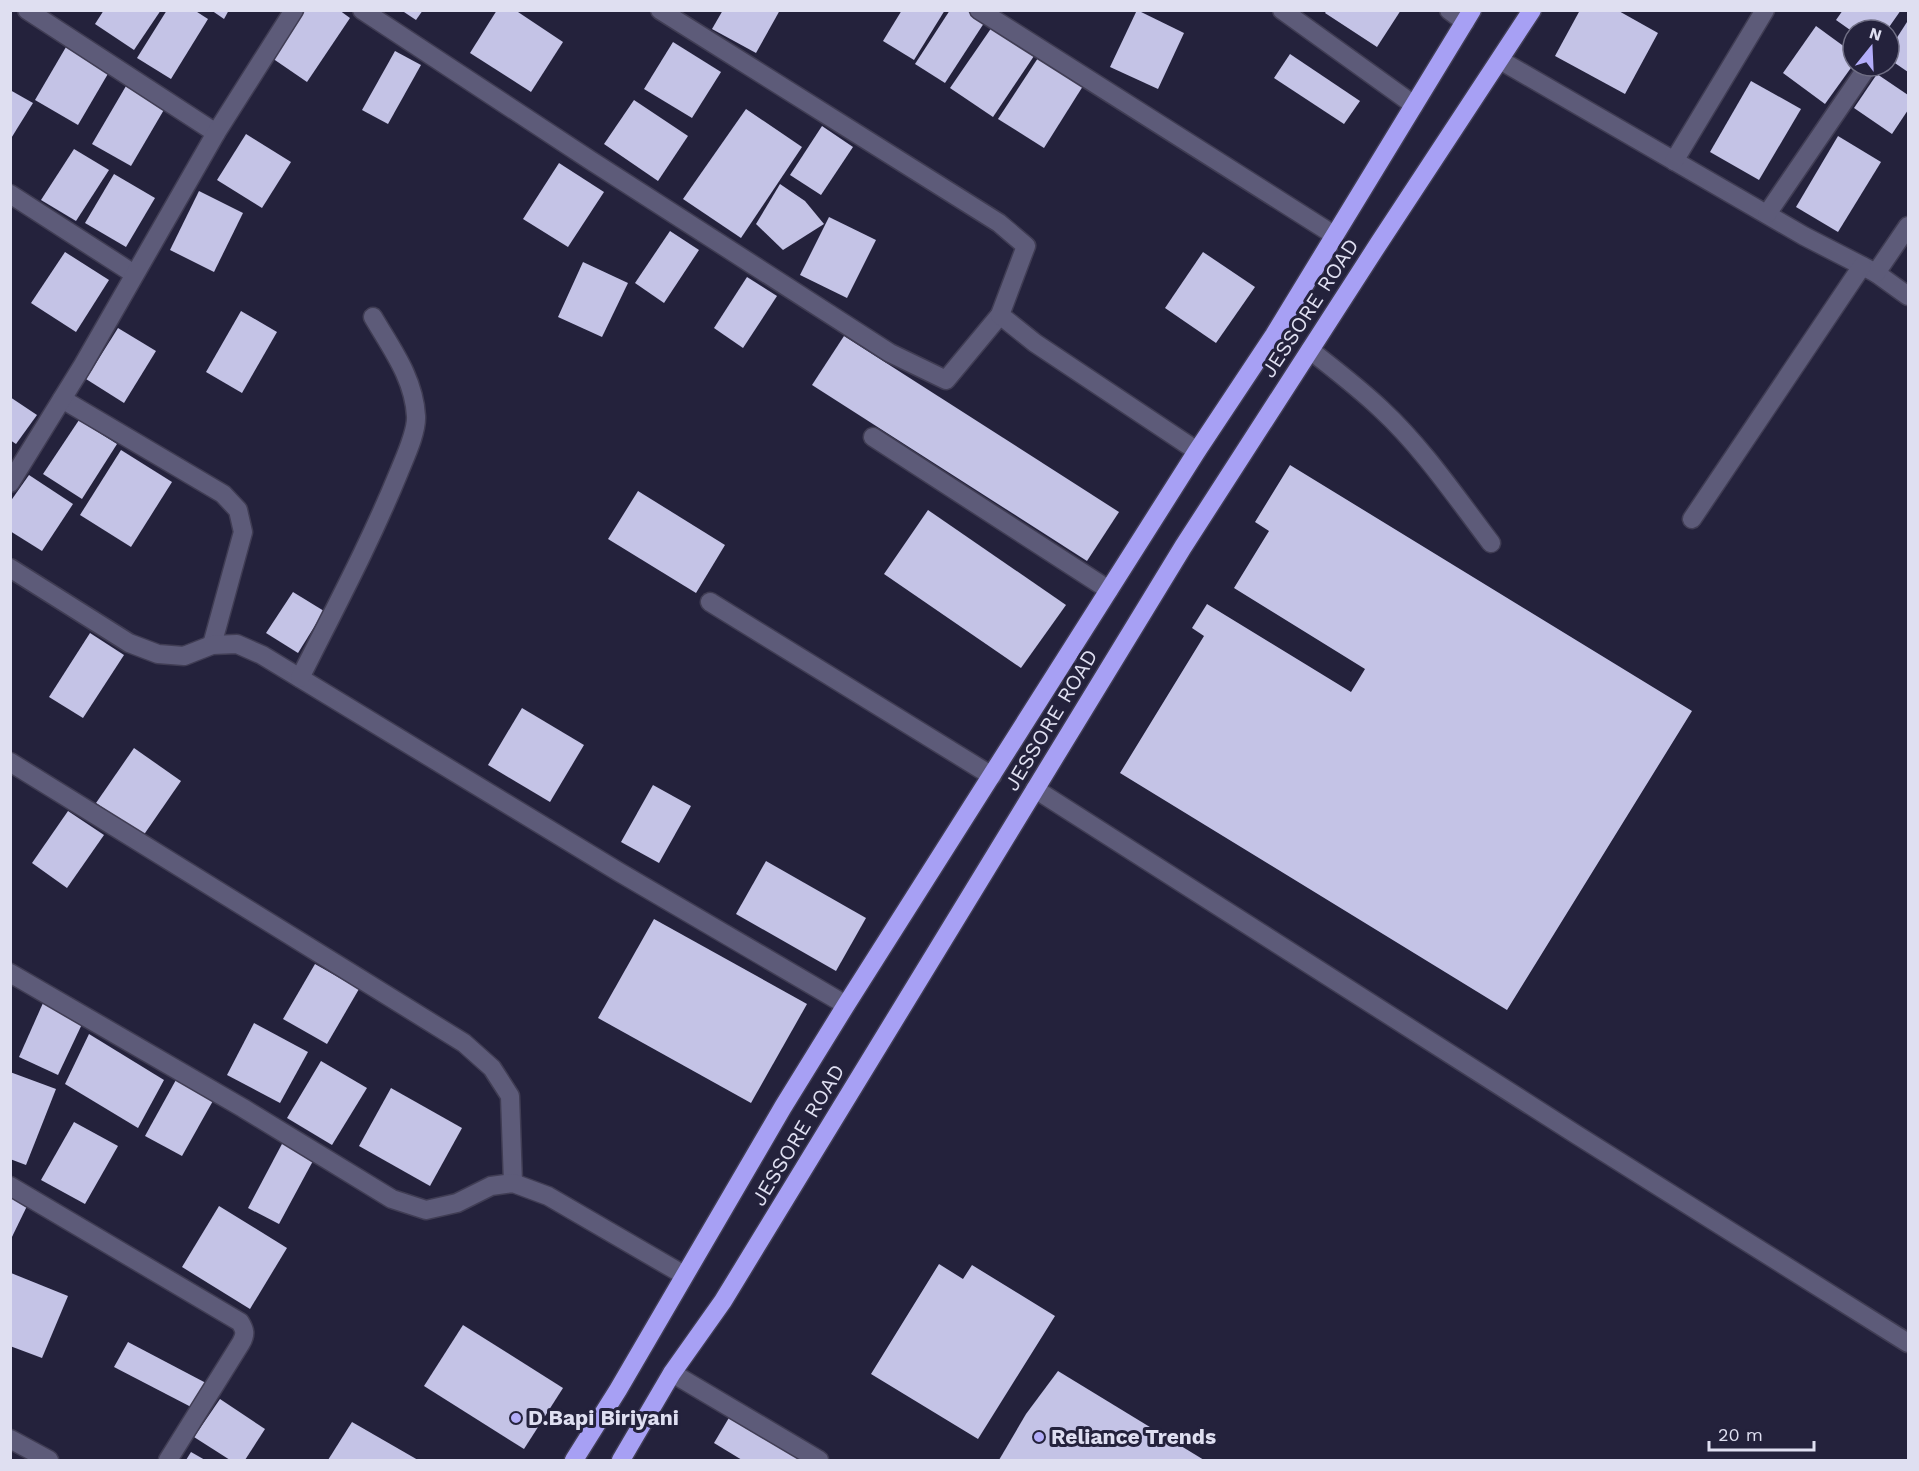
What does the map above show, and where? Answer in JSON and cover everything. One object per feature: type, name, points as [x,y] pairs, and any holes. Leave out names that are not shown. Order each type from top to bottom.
[{"type":"highway","name":"JESSORE ROAD","points":[[621,1461],[672,1373],[723,1301],[1183,547],[1532,10]]},
{"type":"highway","name":"JESSORE ROAD","points":[[574,1461],[783,1107],[846,1005],[1197,451],[1274,335],[1469,16]]},
{"type":"street","points":[[27,10],[216,133]]},
{"type":"street","points":[[10,483],[62,399],[216,133],[294,10]]},
{"type":"street","points":[[362,10],[890,353],[946,380],[1000,315],[1026,246],[999,223],[660,10]]},
{"type":"street","points":[[979,10],[1334,235]]},
{"type":"street","points":[[1282,10],[1414,105]]},
{"type":"street","points":[[1449,10],[1469,16]]},
{"type":"street","points":[[1674,161],[1765,10]]},
{"type":"street","points":[[1500,60],[1869,270],[1908,296]]},
{"type":"street","points":[[1767,214],[1860,78]]},
{"type":"street","points":[[10,194],[134,274]]},
{"type":"street","points":[[1692,519],[1869,270],[1908,226]]},
{"type":"street","points":[[1000,315],[1035,343],[1197,451]]},
{"type":"street","points":[[300,678],[383,510],[407,451],[416,418],[412,388],[398,358],[372,316]]},
{"type":"street","points":[[1310,350],[1381,408],[1432,465],[1491,543]]},
{"type":"street","points":[[62,399],[223,494],[238,510],[243,532],[212,645]]},
{"type":"street","points":[[873,437],[1109,590]]},
{"type":"street","points":[[10,568],[129,643],[158,654],[184,656],[212,645],[237,644],[262,655],[630,878],[846,1005]]},
{"type":"street","points":[[710,602],[992,776]]},
{"type":"street","points":[[10,762],[464,1043],[492,1068],[510,1096],[513,1183]]},
{"type":"street","points":[[1035,789],[1908,1343]]},
{"type":"street","points":[[10,973],[243,1108],[392,1199],[426,1209],[457,1203],[491,1186],[513,1183],[548,1196],[684,1275]]},
{"type":"street","points":[[10,1186],[240,1322],[244,1328],[245,1336],[168,1461]]},
{"type":"street","points":[[672,1373],[819,1461]]},
{"type":"street","points":[[10,1438],[50,1461]]},
{"type":"building","points":[[104,10],[161,10],[134,50],[95,24]]},
{"type":"building","points":[[167,10],[194,10],[208,19],[171,79],[137,58]]},
{"type":"building","points":[[211,10],[229,10],[224,19]]},
{"type":"building","points":[[303,10],[339,10],[350,18],[307,82],[272,58]]},
{"type":"building","points":[[401,10],[423,10],[416,20]]},
{"type":"building","points":[[497,10],[515,10],[563,42],[531,92],[470,53]]},
{"type":"building","points":[[723,10],[780,10],[756,53],[712,29]]},
{"type":"building","points":[[902,10],[945,10],[914,60],[883,41]]},
{"type":"building","points":[[950,10],[971,10],[986,20],[945,83],[915,64]]},
{"type":"building","points":[[1137,10],[1184,33],[1158,89],[1110,67]]},
{"type":"building","points":[[1327,10],[1401,10],[1377,47],[1325,13]]},
{"type":"building","points":[[1580,10],[1617,10],[1658,33],[1625,94],[1555,56]]},
{"type":"building","points":[[1843,10],[1901,10],[1895,18],[1841,18],[1841,24],[1836,20]]},
{"type":"building","points":[[1907,22],[1908,72],[1901,67],[1901,31]]},
{"type":"building","points":[[1816,26],[1841,44],[1841,78],[1844,78],[1825,104],[1783,73]]},
{"type":"building","points":[[992,27],[1034,56],[993,117],[950,88]]},
{"type":"building","points":[[673,42],[721,72],[692,118],[644,89]]},
{"type":"building","points":[[66,47],[109,72],[78,125],[35,100]]},
{"type":"building","points":[[395,51],[421,65],[388,124],[362,110]]},
{"type":"building","points":[[1290,54],[1360,101],[1344,124],[1274,78]]},
{"type":"building","points":[[1038,58],[1083,86],[1044,148],[998,119]]},
{"type":"building","points":[[1874,78],[1883,78],[1908,95],[1908,110],[1892,134],[1854,108]]},
{"type":"building","points":[[1751,81],[1801,109],[1759,180],[1710,152]]},
{"type":"building","points":[[126,86],[165,108],[131,166],[92,144]]},
{"type":"building","points":[[10,90],[33,103],[10,140]]},
{"type":"building","points":[[634,100],[688,136],[658,181],[604,144]]},
{"type":"building","points":[[746,109],[802,147],[741,238],[683,199]]},
{"type":"building","points":[[822,126],[853,147],[821,195],[790,175]]},
{"type":"building","points":[[246,134],[291,162],[262,208],[217,180]]},
{"type":"building","points":[[1838,136],[1881,162],[1838,232],[1796,207]]},
{"type":"building","points":[[74,149],[109,170],[76,221],[41,200]]},
{"type":"building","points":[[559,163],[604,192],[568,247],[523,219]]},
{"type":"building","points":[[114,174],[155,198],[126,247],[85,223]]},
{"type":"building","points":[[780,184],[805,201],[824,224],[783,250],[756,224]]},
{"type":"building","points":[[199,191],[243,213],[214,272],[170,250]]},
{"type":"building","points":[[829,217],[876,240],[847,298],[800,275]]},
{"type":"building","points":[[670,231],[699,250],[664,303],[635,283]]},
{"type":"building","points":[[65,252],[109,280],[76,332],[31,303]]},
{"type":"building","points":[[1203,252],[1255,287],[1216,343],[1165,308]]},
{"type":"building","points":[[583,262],[628,283],[602,337],[558,317]]},
{"type":"building","points":[[747,277],[777,296],[743,348],[714,328]]},
{"type":"building","points":[[241,311],[277,332],[242,393],[206,372]]},
{"type":"building","points":[[118,328],[156,351],[124,403],[86,379]]},
{"type":"building","points":[[844,336],[1119,512],[1087,561],[812,385]]},
{"type":"building","points":[[10,397],[37,415],[16,444],[10,440]]},
{"type":"building","points":[[79,420],[117,444],[82,499],[43,474]]},
{"type":"building","points":[[121,450],[172,482],[131,547],[80,515]]},
{"type":"building","points":[[1290,465],[1692,711],[1507,1010],[1120,773],[1204,636],[1192,628],[1207,604],[1351,692],[1365,669],[1234,588],[1269,531],[1255,522]]},
{"type":"building","points":[[29,475],[73,504],[42,551],[10,531],[10,502]]},
{"type":"building","points":[[638,491],[725,545],[696,593],[608,539]]},
{"type":"building","points":[[928,510],[1066,605],[1021,668],[884,574]]},
{"type":"building","points":[[293,592],[324,611],[298,653],[266,633]]},
{"type":"building","points":[[90,633],[124,655],[83,718],[49,697]]},
{"type":"building","points":[[522,708],[584,745],[550,802],[488,765]]},
{"type":"building","points":[[134,748],[181,781],[143,836],[96,803]]},
{"type":"building","points":[[653,785],[691,806],[659,863],[621,842]]},
{"type":"building","points":[[68,811],[104,835],[67,888],[32,863]]},
{"type":"building","points":[[766,861],[866,918],[836,971],[736,914]]},
{"type":"building","points":[[654,919],[807,1004],[751,1103],[598,1018]]},
{"type":"building","points":[[315,964],[359,989],[327,1044],[283,1019]]},
{"type":"building","points":[[43,1003],[83,1022],[58,1075],[19,1057]]},
{"type":"building","points":[[254,1023],[308,1052],[280,1103],[227,1075]]},
{"type":"building","points":[[89,1034],[164,1080],[138,1128],[65,1084]]},
{"type":"building","points":[[321,1061],[367,1088],[332,1145],[287,1118]]},
{"type":"building","points":[[10,1072],[56,1089],[26,1165],[10,1159]]},
{"type":"building","points":[[177,1078],[214,1099],[182,1156],[145,1136]]},
{"type":"building","points":[[391,1088],[462,1128],[430,1186],[359,1146]]},
{"type":"building","points":[[74,1122],[118,1146],[85,1204],[41,1180]]},
{"type":"building","points":[[283,1142],[314,1159],[279,1224],[248,1208]]},
{"type":"building","points":[[10,1196],[28,1204],[10,1241]]},
{"type":"building","points":[[219,1206],[287,1248],[250,1309],[182,1267]]},
{"type":"building","points":[[939,1264],[963,1279],[972,1265],[1055,1316],[978,1439],[871,1374]]},
{"type":"building","points":[[11,1273],[68,1296],[42,1358],[10,1346]]},
{"type":"building","points":[[463,1325],[563,1388],[524,1449],[424,1386]]},
{"type":"building","points":[[128,1342],[206,1383],[193,1408],[114,1367]]},
{"type":"building","points":[[1058,1371],[1204,1460],[999,1460],[1026,1414]]},
{"type":"building","points":[[220,1399],[265,1429],[245,1460],[230,1460],[194,1437]]},
{"type":"building","points":[[730,1416],[801,1460],[742,1460],[714,1443]]},
{"type":"building","points":[[352,1422],[418,1460],[328,1460]]},
{"type":"building","points":[[191,1452],[205,1460],[186,1460]]},
{"type":"place","name":"D.Bapi Biriyani","points":[[516,1418]]},
{"type":"place","name":"Reliance Trends","points":[[1039,1437]]}]
